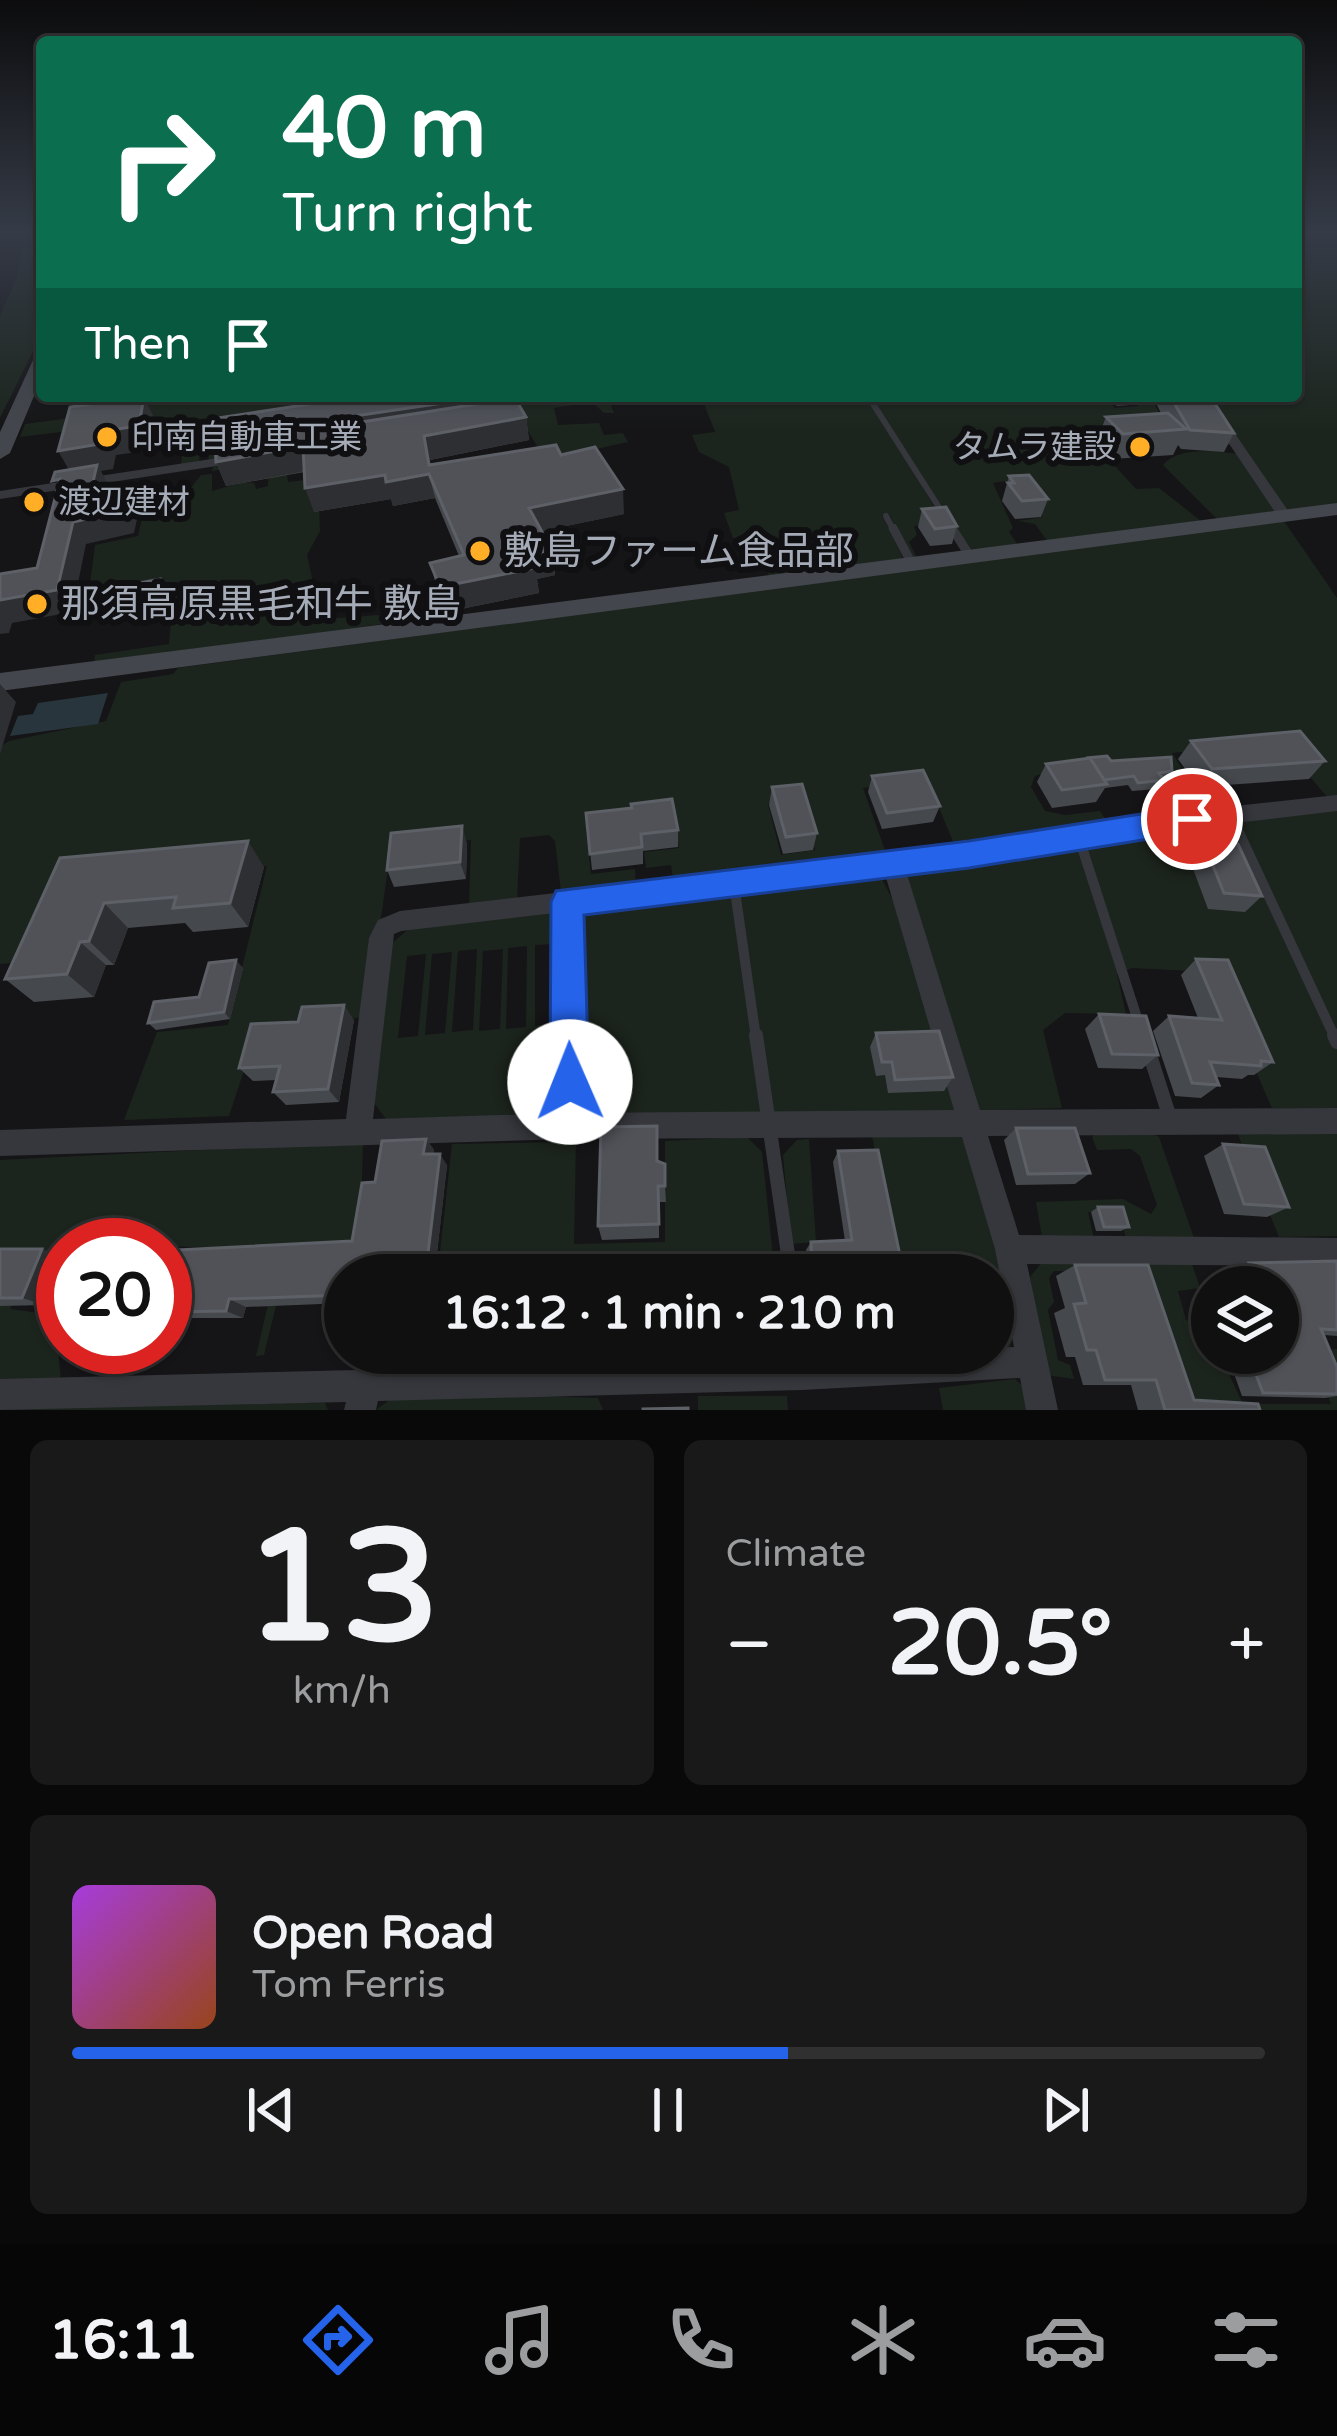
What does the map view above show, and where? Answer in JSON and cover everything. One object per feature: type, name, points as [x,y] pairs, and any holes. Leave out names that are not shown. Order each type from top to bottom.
[{"type":"street","points":[[0,453],[36,384]]},
{"type":"street","points":[[1207,402],[1284,514]]},
{"type":"street","points":[[0,495],[255,456]]},
{"type":"street","points":[[0,682],[1337,509]]},
{"type":"street","points":[[358,1131],[380,938],[386,927],[400,921],[893,864],[1230,813],[1337,803]]},
{"type":"street","points":[[893,864],[1010,1250],[1042,1410]]},
{"type":"street","points":[[0,1143],[570,1126],[1337,1121]]},
{"type":"street","points":[[1010,1250],[1337,1252]]},
{"type":"street","points":[[1014,1362],[1032,1362]]},
{"type":"street","points":[[0,1395],[363,1396],[664,1374]]},
{"type":"lane","points":[[872,402],[970,558]]},
{"type":"lane","points":[[886,516],[913,566]]},
{"type":"lane","points":[[1230,813],[1337,1042]]},
{"type":"lane","points":[[1078,838],[1171,1120]]},
{"type":"lane","points":[[734,884],[788,1254]]},
{"type":"lane","points":[[567,902],[570,1126]]},
{"type":"shaded area","points":[[8,297],[36,297],[36,345],[0,418],[0,316]]},
{"type":"shaded area","points":[[1302,297],[1337,297],[1337,506],[1277,511],[1337,598],[1337,799],[1329,799],[1280,742],[1172,753],[1209,810],[1174,815],[1144,766],[1075,764],[1035,776],[1031,787],[1045,811],[1065,815],[1100,811],[1108,823],[1058,831],[1071,848],[1171,825],[1337,802],[1337,1111],[1274,1113],[1213,972],[1132,968],[1117,974],[1126,1014],[1065,1013],[1043,1030],[1062,1108],[575,1121],[572,907],[577,895],[814,870],[835,876],[879,874],[896,906],[902,904],[891,871],[896,860],[950,850],[954,844],[933,793],[920,781],[863,788],[887,856],[673,878],[671,865],[646,868],[644,852],[679,848],[674,815],[593,825],[586,831],[591,874],[635,869],[636,885],[561,892],[555,841],[549,835],[520,838],[517,899],[469,905],[471,840],[391,847],[369,1003],[360,1017],[295,1038],[253,1043],[229,1116],[124,1120],[157,1032],[228,1025],[267,866],[84,882],[51,959],[0,964],[0,747],[9,741],[106,721],[121,682],[173,674],[178,668],[773,588],[757,539],[733,538],[724,513],[739,510],[729,467],[699,452],[692,435],[715,432],[703,402],[1109,402],[1115,408],[1138,406],[1134,402],[1153,402],[1165,424],[1220,428],[1232,445],[1182,442],[1175,435],[1093,442],[1136,489],[1159,488],[1201,521],[1217,519],[1163,465],[1190,452],[1245,454],[1212,402],[1302,402]],"holes":[[[1012,480],[1043,517],[1018,521],[1035,524],[1048,542],[1061,540],[1065,548],[888,571],[885,564],[905,562],[882,515],[889,514],[913,560],[918,560],[909,542],[917,535],[914,526],[944,524],[922,486],[927,485],[970,549],[1019,547],[1009,532],[1013,528],[993,483]],[[800,798],[815,850],[781,855],[768,804]]]},
{"type":"shaded area","points":[[97,402],[422,402],[222,441],[213,450],[260,444],[209,461],[208,453],[200,455],[199,462],[181,465],[184,439],[153,443],[156,420],[20,437],[25,424],[92,415]]},
{"type":"shaded area","points":[[510,402],[592,402],[554,408],[558,425],[599,423],[604,435],[623,433],[628,442],[546,460]]},
{"type":"shaded area","points":[[592,402],[609,402],[614,413],[604,413]]},
{"type":"shaded area","points":[[317,450],[320,531],[307,555],[320,613],[337,618],[408,613],[408,620],[94,666],[95,655],[169,644],[173,596],[138,601],[136,615],[114,616],[112,605],[87,608],[95,545],[138,536],[144,509],[178,504],[201,475],[212,474],[212,491],[240,483],[238,467],[212,471],[213,467],[244,462],[244,482],[254,483],[256,489],[268,486],[269,467],[286,468],[288,482],[314,479]]},
{"type":"shaded area","points":[[108,693],[98,724],[10,736],[18,716],[33,714],[38,703]]},
{"type":"shaded area","points":[[547,911],[557,915],[561,924],[564,1096],[547,1115],[386,1119],[374,1103],[391,944],[410,928]],"holes":[[[554,944],[554,1023],[535,1026],[535,945]],[[527,946],[526,1027],[506,1029],[508,948]],[[477,949],[473,1030],[452,1032],[458,951]],[[503,949],[500,1029],[479,1031],[483,951]],[[452,952],[445,1033],[425,1035],[432,954]],[[426,954],[418,1036],[398,1038],[407,956]]]},
{"type":"shaded area","points":[[871,1130],[961,1132],[1000,1254],[894,1254]]},
{"type":"shaded area","points":[[1145,1130],[1159,1137],[1194,1238],[1126,1237],[1118,1213],[1088,1212],[1094,1239],[1042,1237],[1036,1202],[1123,1199],[1151,1214],[1157,1205],[1140,1156],[1131,1149],[1097,1150],[1092,1137],[1100,1131]]},
{"type":"shaded area","points":[[1337,1131],[1337,1236],[1279,1237],[1237,1132]]},
{"type":"shaded area","points":[[747,1137],[762,1152],[773,1254],[440,1252],[452,1144],[576,1142],[574,1244],[665,1242],[665,1141]]},
{"type":"shaded area","points":[[809,1139],[816,1242],[791,1244],[783,1155],[797,1140]]},
{"type":"shaded area","points":[[363,1142],[360,1246],[290,1248],[264,1355],[256,1356],[281,1248],[192,1247],[192,1218],[36,1218],[36,1263],[10,1309],[36,1313],[36,1374],[60,1374],[63,1404],[325,1403],[328,1410],[0,1410],[0,1160]]},
{"type":"shaded area","points":[[1043,1261],[1192,1264],[1191,1289],[1178,1291],[1186,1320],[1191,1322],[1191,1374],[1229,1374],[1243,1404],[1331,1404],[1312,1352],[1337,1349],[1337,1410],[1236,1410],[1170,1401],[1122,1271],[1054,1271],[1049,1278],[1054,1302],[1048,1310],[1058,1360],[1070,1365],[1074,1379],[1046,1375],[1030,1277]]},
{"type":"shaded area","points":[[1015,1379],[1032,1394],[1040,1410],[943,1410],[939,1388]]},
{"type":"shaded area","points":[[698,1396],[787,1396],[788,1410],[698,1410]]},
{"type":"shaded area","points":[[392,1398],[598,1398],[603,1410],[376,1410]]},
{"type":"building","points":[[143,402],[139,426],[103,431],[100,444],[58,451],[70,407]]},
{"type":"building","points":[[323,402],[450,402],[219,436],[218,418]]},
{"type":"building","points":[[489,402],[517,402],[526,417],[424,436],[429,465],[556,445],[561,455],[595,447],[623,489],[529,508],[552,550],[529,555],[535,568],[440,587],[430,563],[464,555],[429,474],[386,482],[385,475],[305,488],[303,446],[216,462],[215,445]]},
{"type":"building","points":[[1174,402],[1214,402],[1234,433],[1190,430]]},
{"type":"building","points":[[1168,413],[1186,429],[1123,434],[1106,417]]},
{"type":"building","points":[[97,465],[90,494],[127,488],[122,511],[73,522],[57,590],[0,600],[0,574],[37,568],[60,479],[52,481],[55,472]]},
{"type":"building","points":[[1029,475],[1048,499],[1022,501],[1008,483],[1014,483],[1009,476]]},
{"type":"building","points":[[946,507],[957,526],[935,529],[922,509]]},
{"type":"building","points":[[160,579],[158,599],[131,604],[134,584]]},
{"type":"building","points":[[1300,731],[1325,761],[1212,769],[1191,741]]},
{"type":"building","points":[[1107,756],[1111,761],[1171,757],[1172,771],[1159,773],[1164,780],[1138,783],[1134,776],[1104,780],[1086,758]]},
{"type":"building","points":[[1090,758],[1107,784],[1062,790],[1046,764]]},
{"type":"building","points":[[923,770],[940,806],[887,813],[872,776]]},
{"type":"building","points":[[802,784],[817,833],[786,837],[772,787]]},
{"type":"building","points":[[672,799],[678,830],[641,834],[642,847],[590,854],[586,813]]},
{"type":"building","points":[[462,826],[460,862],[387,870],[391,833]]},
{"type":"building","points":[[248,841],[230,903],[173,908],[176,897],[104,903],[89,941],[80,942],[67,974],[5,979],[60,858]]},
{"type":"building","points":[[1203,841],[1238,844],[1262,896],[1224,893]]},
{"type":"building","points":[[1196,959],[1228,960],[1273,1062],[1261,1061],[1261,1066],[1210,1062],[1219,1085],[1192,1083],[1169,1016],[1222,1020]]},
{"type":"building","points":[[236,960],[224,1012],[148,1023],[154,1002],[199,997],[209,963]]},
{"type":"building","points":[[344,1005],[328,1089],[273,1092],[280,1066],[239,1068],[251,1024],[298,1022],[302,1007]]},
{"type":"building","points":[[1099,1014],[1146,1016],[1158,1055],[1112,1054]]},
{"type":"building","points":[[939,1031],[953,1077],[895,1080],[892,1062],[882,1062],[876,1033]]},
{"type":"building","points":[[657,1126],[657,1161],[665,1164],[665,1186],[658,1186],[659,1224],[598,1226],[601,1127]]},
{"type":"building","points":[[1016,1128],[1075,1128],[1090,1173],[1028,1174]]},
{"type":"building","points":[[426,1139],[423,1154],[440,1154],[428,1253],[444,1254],[324,1254],[324,1296],[229,1299],[226,1311],[192,1312],[192,1249],[352,1241],[362,1183],[375,1182],[382,1141]]},
{"type":"building","points":[[1223,1144],[1265,1147],[1289,1207],[1244,1204]]},
{"type":"building","points":[[878,1150],[900,1254],[811,1254],[811,1242],[852,1240],[838,1151]]},
{"type":"building","points":[[1098,1207],[1123,1207],[1129,1227],[1104,1227]]},
{"type":"building","points":[[0,1249],[36,1249],[36,1264],[22,1298],[0,1298]]},
{"type":"building","points":[[1337,1261],[1337,1330],[1321,1329],[1337,1367],[1337,1394],[1263,1393],[1256,1374],[1299,1374],[1299,1266],[1249,1263]]},
{"type":"building","points":[[1075,1265],[1148,1265],[1194,1400],[1258,1404],[1260,1410],[1165,1410],[1156,1380],[1105,1380],[1096,1350],[1087,1350],[1074,1304],[1086,1303]]},
{"type":"place","name":"印南自動車工業","points":[[107,437]]},
{"type":"place","name":"タムラ建設","points":[[1140,447]]},
{"type":"place","name":"渡辺建材","points":[[34,502]]},
{"type":"place","name":"敷島ファーム食品部","points":[[480,551]]},
{"type":"place","name":"那須高原黒毛和牛 敷島","points":[[37,604]]},
{"type":"route","points":[[570,1082],[567,902],[969,854],[1192,819]]}]
